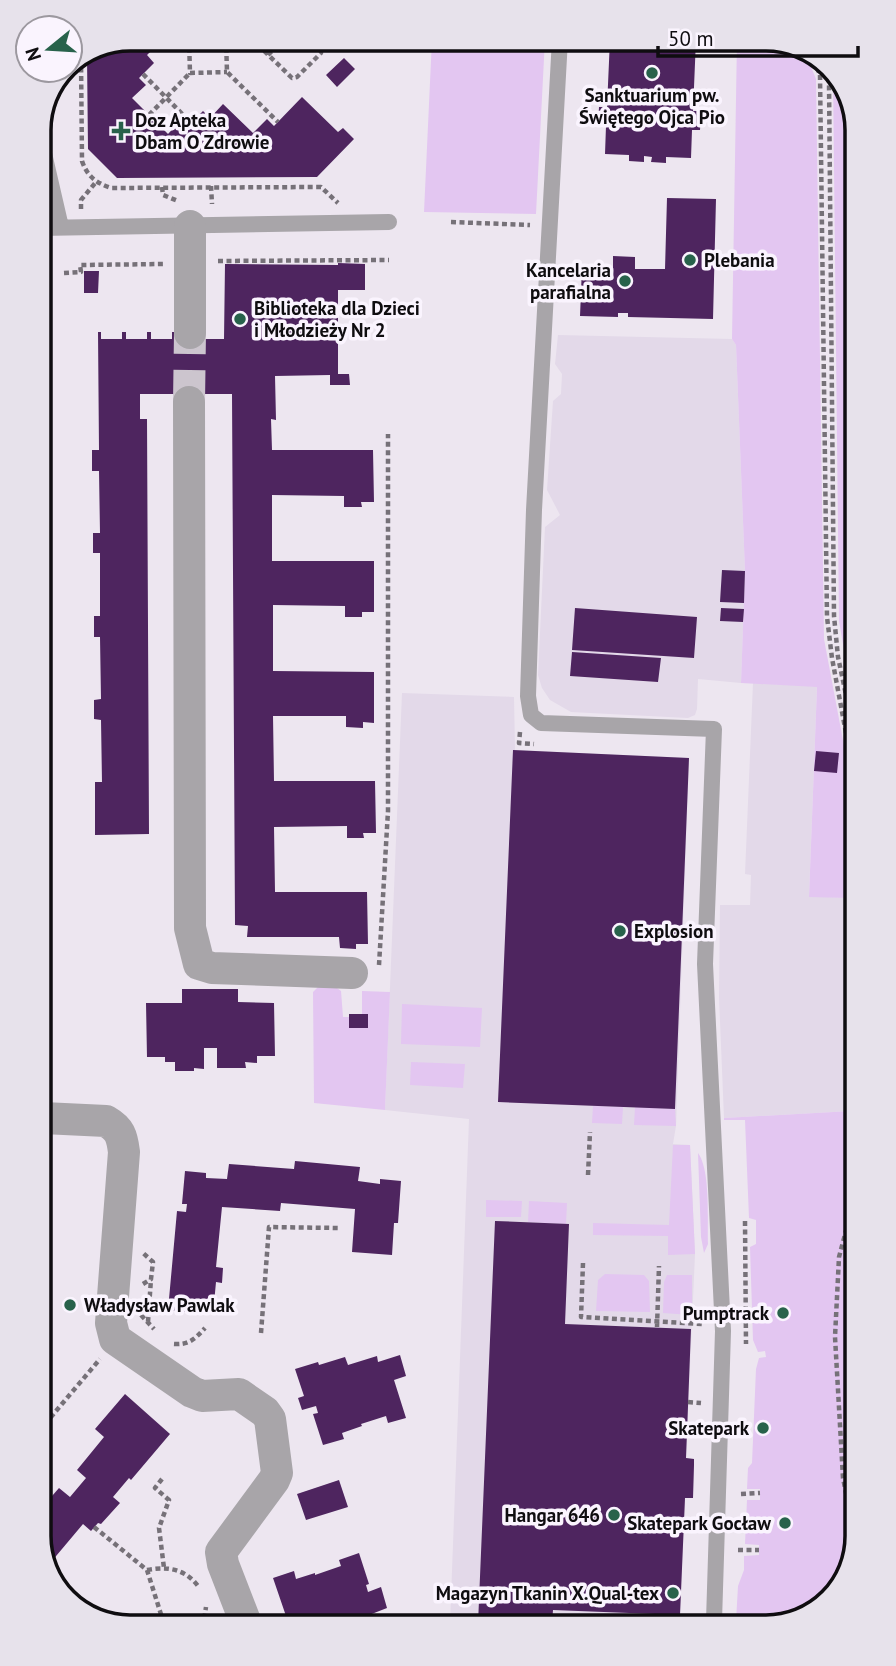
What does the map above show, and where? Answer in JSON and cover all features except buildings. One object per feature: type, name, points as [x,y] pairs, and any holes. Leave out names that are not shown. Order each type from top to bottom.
[{"type":"street","points":[[190,226],[190,333]]},
{"type":"street","points":[[189,402],[190,928],[194,950],[200,964],[212,968],[352,973]]},
{"type":"street","points":[[51,1118],[106,1121],[122,1136],[124,1152],[111,1323],[115,1339],[192,1392],[202,1396],[239,1394],[258,1405],[270,1419],[277,1473],[221,1552],[243,1615]]},
{"type":"lane","points":[[560,51],[534,510],[528,675],[531,715],[541,723],[714,729],[705,964],[723,1331],[714,1615]]},
{"type":"lane","points":[[51,184],[61,228]]},
{"type":"lane","points":[[51,228],[389,222]]},
{"type":"path","points":[[189,51],[190,73]]},
{"type":"path","points":[[226,51],[227,72],[278,122]]},
{"type":"path","points":[[264,51],[292,78],[298,78],[321,51]]},
{"type":"path","points":[[268,55],[272,51]]},
{"type":"path","points":[[818,70],[827,617],[845,728]]},
{"type":"path","points":[[149,115],[190,73],[227,72]]},
{"type":"path","points":[[143,74],[191,123]]},
{"type":"path","points":[[829,82],[834,616],[845,690]]},
{"type":"path","points":[[81,84],[82,161],[85,170],[96,182],[111,188],[321,187],[344,209]]},
{"type":"path","points":[[87,193],[96,182]]},
{"type":"path","points":[[211,186],[212,198]]},
{"type":"path","points":[[451,222],[550,226]]},
{"type":"path","points":[[213,261],[389,260]]},
{"type":"path","points":[[64,273],[81,272],[80,265],[164,264]]},
{"type":"path","points":[[352,973],[372,973],[378,968],[380,960],[388,811],[388,434]]},
{"type":"path","points":[[520,735],[519,743],[547,744]]},
{"type":"path","points":[[588,1175],[590,1132]]},
{"type":"path","points":[[261,1333],[269,1227],[338,1228]]},
{"type":"path","points":[[845,1235],[839,1258],[835,1337],[845,1488]]},
{"type":"path","points":[[583,1263],[581,1318],[657,1324],[709,1324]]},
{"type":"path","points":[[657,1324],[659,1266]]},
{"type":"path","points":[[148,1322],[151,1279]]},
{"type":"path","points":[[51,1417],[115,1339]]},
{"type":"path","points":[[162,1479],[155,1488],[169,1500],[159,1528],[164,1568]]},
{"type":"path","points":[[741,1493],[760,1493]]},
{"type":"path","points":[[94,1527],[147,1570],[161,1615]]},
{"type":"path","points":[[738,1550],[759,1550]]},
{"type":"path","points":[[147,1570],[164,1568],[182,1572],[192,1578],[200,1588]]},
{"type":"path","points":[[205,1599],[206,1615]]},
{"type":"shaded area","points":[[431,51],[544,51],[536,214],[424,212]]},
{"type":"shaded area","points":[[737,51],[781,52],[810,64],[816,79],[824,639],[845,751],[845,898],[809,897],[817,687],[741,683],[745,571],[736,345],[732,339]]},
{"type":"shaded area","points":[[833,88],[844,115],[845,130],[845,656],[839,621]]},
{"type":"shaded area","points":[[558,335],[732,339],[736,345],[745,571],[741,683],[698,679],[697,709],[695,715],[688,718],[571,712],[550,700],[542,688],[538,675],[545,527],[560,515],[547,490],[553,401],[561,394],[562,374],[555,364]]},
{"type":"shaded area","points":[[753,683],[817,686],[809,896],[845,898],[845,1111],[724,1118],[719,997],[720,905],[750,905],[751,875],[745,874]]},
{"type":"shaded area","points":[[402,693],[514,697],[515,750],[689,758],[676,1126],[673,1144],[690,1145],[695,1254],[686,1458],[694,1459],[693,1498],[685,1498],[680,1615],[450,1615],[469,1119],[385,1110]]},
{"type":"shaded area","points":[[333,985],[341,991],[343,1017],[349,1017],[349,1028],[368,1028],[362,1014],[362,991],[390,992],[385,1110],[314,1103],[313,992],[319,986]]},
{"type":"shaded area","points":[[402,1004],[482,1008],[480,1047],[401,1044]]},
{"type":"shaded area","points":[[411,1062],[465,1064],[463,1088],[410,1085]]},
{"type":"shaded area","points":[[593,1106],[623,1107],[622,1124],[592,1123]]},
{"type":"shaded area","points":[[635,1107],[675,1109],[676,1126],[634,1125]]},
{"type":"shaded area","points":[[845,1111],[844,1551],[837,1571],[826,1588],[806,1605],[781,1614],[736,1615],[744,1556],[759,1555],[759,1545],[745,1544],[747,1500],[760,1500],[760,1489],[747,1489],[748,1468],[752,1463],[756,1369],[759,1358],[766,1357],[765,1351],[758,1352],[753,1340],[750,1247],[756,1244],[756,1220],[749,1218],[745,1120],[724,1118]]},
{"type":"shaded area","points":[[673,1145],[690,1145],[695,1254],[668,1255],[668,1236],[593,1235],[593,1223],[669,1225]]},
{"type":"shaded area","points":[[698,1153],[705,1172],[708,1197],[708,1244],[704,1253],[701,1237]]},
{"type":"shaded area","points":[[486,1200],[522,1201],[521,1217],[486,1217]]},
{"type":"shaded area","points":[[529,1201],[567,1203],[566,1224],[528,1222]]},
{"type":"shaded area","points":[[605,1274],[644,1275],[649,1281],[650,1312],[596,1311],[598,1280]]},
{"type":"shaded area","points":[[667,1275],[692,1275],[692,1315],[663,1313],[664,1282]]},
{"type":"tunnel","points":[[189,402],[190,333]]},
{"type":"place","name":"Sanktuarium pw. Świętego Ojca Pio","points":[[652,73]]},
{"type":"place","name":"Doz Apteka Dbam O Zdrowie","points":[[121,131]]},
{"type":"place","name":"Plebania","points":[[690,260]]},
{"type":"place","name":"Kancelaria parafialna","points":[[625,281]]},
{"type":"place","name":"Biblioteka dla Dzieci i Młodzieży Nr 2","points":[[240,319]]},
{"type":"place","name":"Explosion","points":[[620,931]]},
{"type":"place","name":"Władysław Pawlak","points":[[70,1305]]},
{"type":"place","name":"Pumptrack","points":[[783,1313]]},
{"type":"place","name":"Skatepark","points":[[763,1428]]},
{"type":"place","name":"Hangar 646","points":[[614,1515]]},
{"type":"place","name":"Skatepark Gocław","points":[[785,1523]]},
{"type":"place","name":"Magazyn Tkanin X.Qual-tex","points":[[673,1593]]}]
